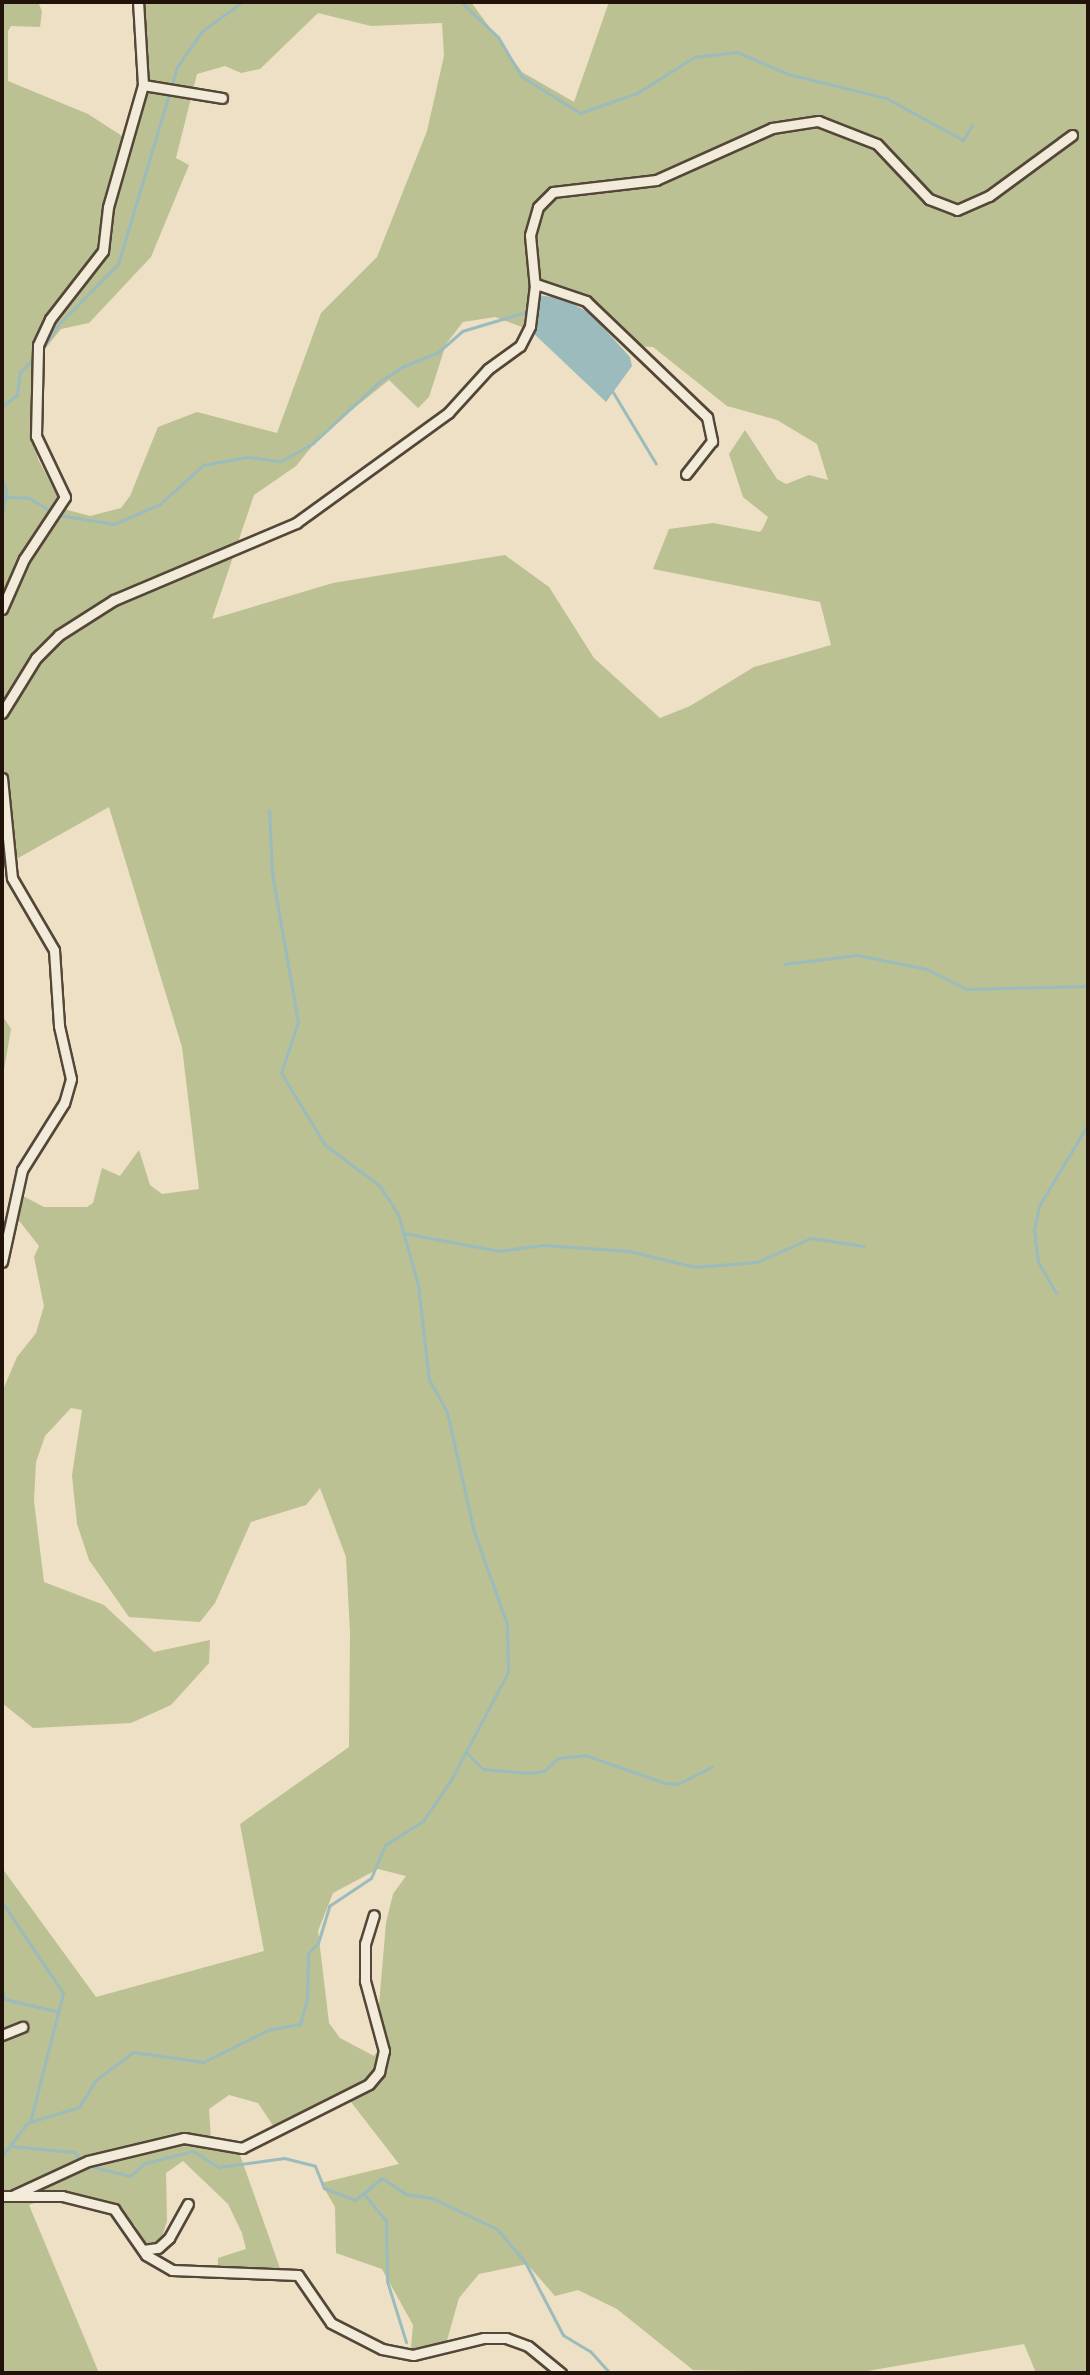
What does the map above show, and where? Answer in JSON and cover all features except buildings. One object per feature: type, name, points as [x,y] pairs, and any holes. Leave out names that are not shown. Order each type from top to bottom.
[{"type":"street","points":[[2,609],[65,489],[44,461],[36,436],[39,341],[50,319],[100,259],[112,194],[143,85],[138,2]]},
{"type":"street","points":[[143,85],[222,98]]},
{"type":"street","points":[[2,713],[44,648],[84,617],[145,585],[296,523],[448,413],[488,369],[526,338],[536,284],[530,235],[538,207],[547,195],[560,189],[656,180],[784,124],[818,121],[859,133],[893,157],[929,199],[957,210],[989,196],[1072,135]]},
{"type":"street","points":[[536,284],[586,301],[707,417],[712,441],[686,474]]},
{"type":"street","points":[[2,778],[12,878],[54,950],[59,1026],[71,1079],[64,1103],[22,1170],[12,1234],[2,1262]]},
{"type":"street","points":[[6,2196],[88,2161],[184,2138],[242,2148],[369,2084],[379,2072],[384,2051],[365,1981],[365,1944],[374,1915]]},
{"type":"street","points":[[2,2035],[22,2027]]},
{"type":"street","points":[[6,2196],[62,2196],[109,2207],[125,2220],[143,2250],[158,2265],[185,2273],[298,2275],[331,2323],[391,2352],[413,2355],[484,2338],[506,2338],[528,2346],[561,2373]]},
{"type":"street","points":[[143,2250],[158,2248],[169,2238],[188,2204]]},
{"type":"green space","points":[[2,2],[38,2],[42,11],[40,27],[11,26],[8,31],[8,81],[88,114],[122,136],[142,88],[136,2],[471,2],[522,72],[574,102],[609,2],[1088,2],[1088,2373],[1036,2373],[1024,2344],[856,2373],[693,2370],[617,2309],[578,2290],[555,2296],[527,2264],[479,2274],[459,2298],[444,2351],[410,2359],[413,2325],[382,2269],[336,2253],[335,2207],[321,2183],[399,2164],[344,2093],[274,2127],[258,2103],[229,2095],[209,2109],[211,2140],[239,2152],[281,2271],[218,2274],[218,2258],[246,2249],[242,2233],[228,2204],[183,2161],[166,2173],[167,2221],[162,2237],[148,2246],[140,2245],[136,2226],[117,2211],[49,2198],[29,2205],[99,2373],[2,2373],[2,1868],[96,1997],[264,1951],[240,1824],[349,1747],[350,1633],[346,1557],[320,1488],[306,1505],[251,1522],[215,1603],[200,1622],[129,1617],[89,1560],[77,1524],[72,1475],[82,1410],[71,1408],[45,1436],[36,1462],[34,1501],[44,1582],[104,1605],[154,1652],[210,1640],[209,1663],[171,1705],[131,1723],[33,1728],[2,1703],[2,1392],[17,1357],[36,1333],[44,1306],[34,1257],[39,1246],[17,1218],[21,1195],[44,1207],[87,1207],[93,1203],[102,1168],[120,1176],[139,1150],[150,1185],[162,1194],[199,1189],[182,1047],[109,807],[11,862],[2,841]],"holes":[[[318,13],[371,26],[442,23],[444,56],[427,131],[377,257],[321,313],[277,433],[197,412],[158,427],[130,496],[121,508],[90,516],[64,509],[38,459],[30,427],[41,354],[61,329],[89,323],[151,257],[189,165],[176,158],[197,74],[225,66],[241,73],[260,69]],[[542,281],[588,302],[634,346],[653,347],[727,406],[777,420],[817,444],[828,480],[809,475],[786,484],[777,479],[745,430],[729,454],[743,497],[768,517],[763,528],[760,532],[713,523],[669,529],[653,569],[820,602],[831,645],[754,667],[690,706],[660,718],[594,658],[549,587],[505,555],[333,583],[212,619],[254,495],[296,466],[322,434],[389,380],[418,408],[429,397],[446,344],[463,322],[495,317],[530,330],[537,282]],[[378,1869],[406,1876],[393,1894],[386,1923],[379,2005],[385,2041],[374,2056],[340,2038],[329,2023],[318,1931],[333,1893]]]},
{"type":"green space","points":[[2,1015],[11,1029],[2,1081]]},
{"type":"water","points":[[536,295],[561,298],[590,313],[630,357],[632,366],[606,402],[530,330]]},
{"type":"waterway","points":[[40,352],[58,325],[118,264],[177,67],[202,31],[242,2]]},
{"type":"waterway","points":[[461,2],[498,37],[521,76],[580,113],[637,93],[694,57],[737,52],[788,74],[886,98],[963,140],[972,125]]},
{"type":"waterway","points":[[58,515],[114,524],[160,504],[203,465],[247,457],[281,461],[313,443],[379,382],[404,366],[437,353],[462,331],[529,311]]},
{"type":"waterway","points":[[2,406],[17,395],[20,372],[35,357]]},
{"type":"waterway","points":[[611,389],[656,464]]},
{"type":"waterway","points":[[2,479],[6,490],[2,514]]},
{"type":"waterway","points":[[6,497],[29,498],[51,511]]},
{"type":"waterway","points":[[2,2156],[27,2123],[79,2107],[96,2080],[133,2052],[203,2062],[268,2030],[300,2024],[307,2000],[308,1953],[318,1943],[329,1906],[371,1878],[385,1845],[423,1821],[451,1780],[508,1672],[507,1624],[474,1532],[447,1412],[429,1380],[418,1285],[398,1214],[380,1186],[325,1145],[281,1073],[298,1022],[272,873],[269,810]]},
{"type":"waterway","points":[[784,964],[857,955],[927,969],[966,989],[1088,986]]},
{"type":"waterway","points":[[1056,1293],[1038,1262],[1034,1230],[1039,1206],[1088,1124]]},
{"type":"waterway","points":[[403,1233],[499,1251],[543,1245],[629,1251],[695,1267],[757,1262],[811,1238],[863,1246]]},
{"type":"waterway","points":[[467,1753],[483,1769],[528,1773],[544,1771],[558,1758],[585,1755],[665,1783],[678,1784],[712,1767]]},
{"type":"waterway","points":[[2,1902],[63,1993],[30,2122]]},
{"type":"waterway","points":[[2,1988],[4,1999],[56,2011]]},
{"type":"waterway","points":[[10,2146],[74,2152],[81,2160]]},
{"type":"waterway","points":[[86,2165],[130,2176],[145,2163],[193,2151],[219,2167],[284,2158],[315,2166],[324,2188],[355,2200],[382,2178],[406,2194],[432,2198],[497,2229],[525,2262],[563,2335],[590,2351],[610,2373]]},
{"type":"waterway","points":[[365,2195],[386,2221],[387,2281],[406,2342]]}]
